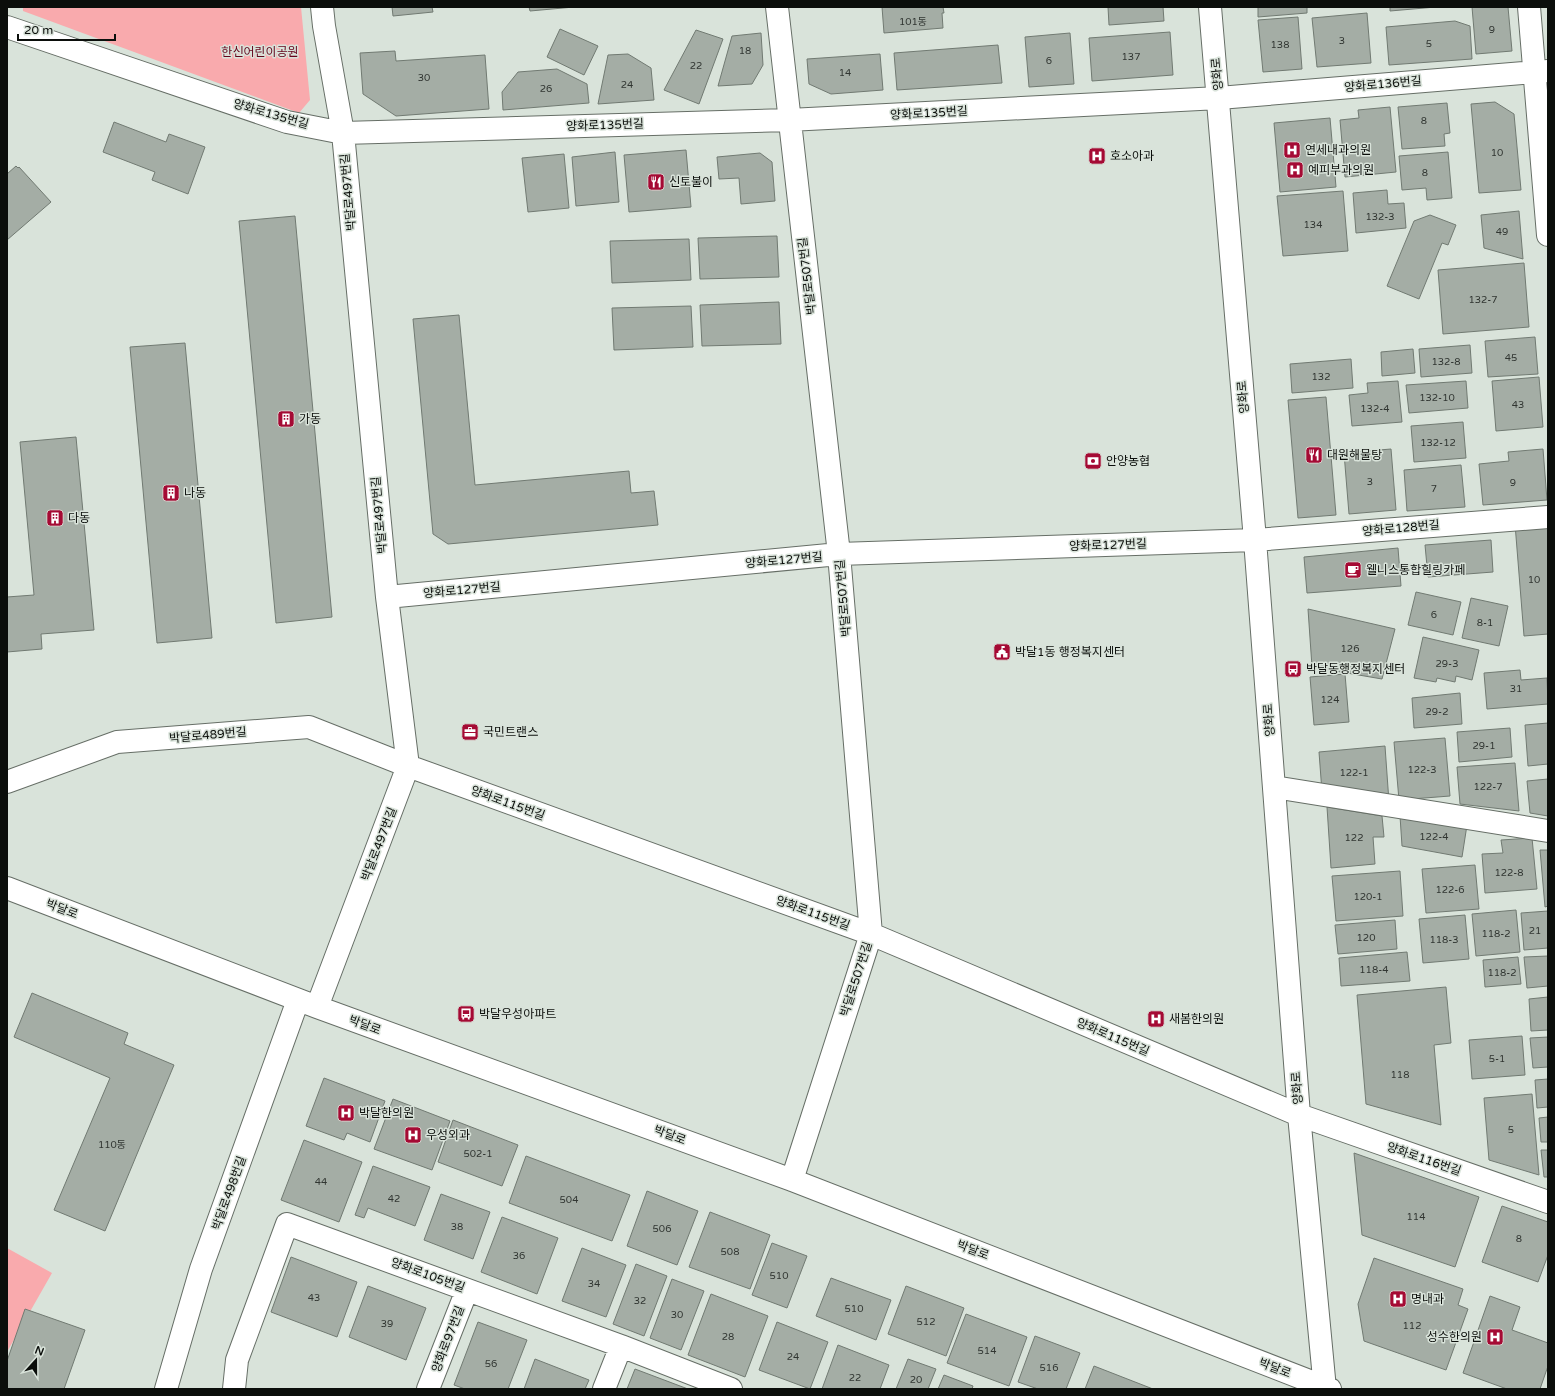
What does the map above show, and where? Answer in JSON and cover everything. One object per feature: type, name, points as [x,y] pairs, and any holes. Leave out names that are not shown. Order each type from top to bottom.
[{"type":"street","name":"박달로497번길","points":[[308,1004],[408,766],[387,597],[343,133],[322,7]]},
{"type":"street","name":"박달로507번길","points":[[777,7],[839,554],[871,934],[792,1180]]},
{"type":"street","name":"양화로","points":[[1210,7],[1219,98],[1255,540],[1299,1116],[1327,1388]]},
{"type":"street","points":[[1528,7],[1541,71],[1548,235]]},
{"type":"street","name":"양화로135번길","points":[[7,27],[287,122],[343,133],[789,120],[1219,98]]},
{"type":"street","name":"양화로136번길","points":[[1219,98],[1541,71]]},
{"type":"street","name":"양화로128번길","points":[[1255,540],[1548,517]]},
{"type":"street","name":"양화로127번길","points":[[387,597],[839,554],[1255,540]]},
{"type":"street","name":"박달로489번길","points":[[7,782],[117,742],[309,727],[408,766]]},
{"type":"street","name":"양화로115번길","points":[[408,766],[871,934],[1299,1116]]},
{"type":"street","points":[[1274,787],[1548,831]]},
{"type":"street","name":"박달로","points":[[7,888],[308,1004],[792,1180],[1327,1388]]},
{"type":"street","name":"박달로498번길","points":[[166,1389],[201,1269],[308,1004]]},
{"type":"street","name":"양화로116번길","points":[[1299,1116],[1548,1202]]},
{"type":"street","name":"양화로105번길","points":[[234,1389],[236,1360],[287,1224],[621,1346],[731,1389]]},
{"type":"street","name":"양화로97번길","points":[[428,1389],[467,1290]]},
{"type":"street","points":[[604,1389],[621,1346]]},
{"type":"green space","name":"한신어린이공원","points":[[23,7],[301,7],[310,100],[299,113],[23,11]]},
{"type":"green space","points":[[7,1248],[52,1273],[7,1352]]},
{"type":"building","points":[[392,7],[432,7],[433,12],[393,16]]},
{"type":"building","points":[[529,7],[574,7],[530,11]]},
{"type":"building","points":[[882,7],[943,7],[943,28],[884,33]]},
{"type":"building","points":[[1108,7],[1163,7],[1164,21],[1109,25]]},
{"type":"building","points":[[1258,7],[1307,7],[1307,13],[1258,17]]},
{"type":"building","points":[[1390,7],[1436,7],[1390,11]]},
{"type":"building","points":[[1472,7],[1508,7],[1512,51],[1476,54]]},
{"type":"building","points":[[1367,13],[1371,63],[1317,67],[1312,18]]},
{"type":"building","points":[[1298,17],[1302,69],[1263,72],[1258,20]]},
{"type":"building","points":[[1455,21],[1470,26],[1472,59],[1389,65],[1386,27]]},
{"type":"building","points":[[560,29],[598,46],[584,75],[547,57]]},
{"type":"building","points":[[696,30],[723,39],[699,104],[664,90]]},
{"type":"building","points":[[1170,32],[1173,75],[1092,81],[1089,38]]},
{"type":"building","points":[[761,33],[763,65],[752,84],[718,86],[732,36]]},
{"type":"building","points":[[1070,33],[1074,84],[1029,87],[1025,37]]},
{"type":"building","points":[[998,45],[1002,83],[897,90],[894,53]]},
{"type":"building","points":[[395,51],[396,61],[485,55],[489,109],[396,116],[363,94],[360,53]]},
{"type":"building","points":[[628,54],[651,68],[654,100],[598,104],[608,55]]},
{"type":"building","points":[[880,54],[883,90],[831,94],[809,84],[807,59]]},
{"type":"building","points":[[557,69],[587,84],[589,103],[503,110],[502,92],[518,72]]},
{"type":"building","points":[[1495,102],[1514,114],[1521,190],[1479,193],[1471,104]]},
{"type":"building","points":[[1447,103],[1450,133],[1444,134],[1445,146],[1402,149],[1398,107]]},
{"type":"building","points":[[1390,107],[1396,172],[1345,177],[1340,120],[1359,118],[1358,110]]},
{"type":"building","points":[[1330,118],[1336,187],[1280,192],[1274,123]]},
{"type":"building","points":[[114,122],[166,142],[169,134],[205,147],[188,194],[152,180],[155,172],[103,152]]},
{"type":"building","points":[[686,150],[691,207],[629,212],[624,155]]},
{"type":"building","points":[[615,152],[619,202],[576,206],[572,157]]},
{"type":"building","points":[[1448,152],[1452,198],[1427,200],[1426,188],[1402,190],[1399,156]]},
{"type":"building","points":[[760,153],[772,162],[775,201],[741,204],[739,178],[719,179],[717,157]]},
{"type":"building","points":[[564,154],[569,208],[528,212],[522,158]]},
{"type":"building","points":[[16,166],[18,168],[19,167],[51,202],[7,240],[7,174]]},
{"type":"building","points":[[1387,190],[1388,204],[1404,203],[1406,228],[1356,233],[1353,193]]},
{"type":"building","points":[[1343,191],[1348,251],[1283,256],[1277,196]]},
{"type":"building","points":[[1519,211],[1523,259],[1484,248],[1481,215]]},
{"type":"building","points":[[1430,215],[1456,225],[1448,245],[1442,243],[1419,299],[1387,286],[1414,221]]},
{"type":"building","name":"가동","points":[[295,216],[332,617],[276,623],[239,221]]},
{"type":"building","points":[[777,236],[779,277],[700,279],[698,238]]},
{"type":"building","points":[[689,239],[691,280],[612,283],[610,241]]},
{"type":"building","points":[[1524,263],[1529,327],[1443,334],[1438,270]]},
{"type":"building","points":[[779,302],[781,344],[702,346],[700,305]]},
{"type":"building","points":[[691,306],[693,347],[614,350],[612,308]]},
{"type":"building","points":[[459,315],[475,485],[629,471],[631,493],[654,491],[658,525],[448,544],[433,534],[413,319]]},
{"type":"building","points":[[1535,337],[1538,374],[1488,377],[1485,341]]},
{"type":"building","name":"나동","points":[[185,343],[212,638],[157,643],[130,347]]},
{"type":"building","points":[[1470,345],[1472,373],[1421,377],[1419,349]]},
{"type":"building","points":[[1413,349],[1415,373],[1382,376],[1381,352]]},
{"type":"building","points":[[1351,359],[1353,388],[1292,393],[1290,364]]},
{"type":"building","points":[[1539,377],[1543,427],[1496,431],[1492,381]]},
{"type":"building","points":[[1398,381],[1402,422],[1352,426],[1349,395],[1368,393],[1367,383]]},
{"type":"building","points":[[1466,381],[1468,408],[1409,413],[1406,385]]},
{"type":"building","points":[[1326,397],[1336,515],[1298,518],[1288,400]]},
{"type":"building","points":[[1463,422],[1466,458],[1414,462],[1411,426]]},
{"type":"building","name":"다동","points":[[76,437],[94,630],[41,634],[42,649],[7,652],[7,597],[34,595],[20,442]]},
{"type":"building","points":[[1391,449],[1396,510],[1349,514],[1344,453]]},
{"type":"building","points":[[1543,449],[1547,500],[1483,505],[1479,464],[1509,461],[1508,452]]},
{"type":"building","points":[[1461,465],[1465,507],[1407,511],[1404,470]]},
{"type":"building","points":[[1548,521],[1548,634],[1524,636],[1515,524]]},
{"type":"building","points":[[1491,540],[1493,572],[1428,577],[1425,545]]},
{"type":"building","points":[[1398,548],[1401,586],[1307,593],[1304,557]]},
{"type":"building","points":[[1416,592],[1461,602],[1453,635],[1408,625]]},
{"type":"building","points":[[1471,598],[1508,606],[1499,646],[1462,638]]},
{"type":"building","points":[[1308,609],[1395,629],[1382,679],[1312,667]]},
{"type":"building","points":[[1423,637],[1479,650],[1472,680],[1456,676],[1455,682],[1437,678],[1436,682],[1414,678]]},
{"type":"building","points":[[1520,670],[1521,680],[1547,678],[1548,704],[1487,709],[1484,673]]},
{"type":"building","points":[[1345,674],[1349,722],[1314,725],[1310,677]]},
{"type":"building","points":[[1460,693],[1462,724],[1414,728],[1412,698]]},
{"type":"building","points":[[1548,723],[1548,764],[1528,766],[1525,725]]},
{"type":"building","points":[[1510,728],[1512,757],[1459,762],[1457,732]]},
{"type":"building","points":[[1445,738],[1450,796],[1399,800],[1394,742]]},
{"type":"building","points":[[1385,746],[1389,802],[1322,792],[1319,752]]},
{"type":"building","points":[[1515,763],[1519,811],[1460,804],[1457,767]]},
{"type":"building","points":[[1548,779],[1548,816],[1530,813],[1527,781]]},
{"type":"building","points":[[1327,807],[1382,816],[1384,837],[1373,837],[1375,864],[1331,868]]},
{"type":"building","points":[[1400,816],[1467,825],[1462,857],[1402,846]]},
{"type":"building","points":[[1532,838],[1537,889],[1485,893],[1482,854],[1503,853],[1501,840]]},
{"type":"building","points":[[1540,850],[1548,850],[1548,906],[1545,907]]},
{"type":"building","points":[[1475,865],[1479,909],[1426,913],[1422,869]]},
{"type":"building","points":[[1400,871],[1403,916],[1336,921],[1332,876]]},
{"type":"building","points":[[1516,910],[1520,952],[1476,956],[1472,914]]},
{"type":"building","points":[[1548,911],[1548,948],[1524,950],[1521,913]]},
{"type":"building","points":[[1465,915],[1469,959],[1423,963],[1419,919]]},
{"type":"building","points":[[1395,920],[1397,949],[1338,954],[1335,925]]},
{"type":"building","points":[[1407,952],[1410,981],[1341,986],[1339,958]]},
{"type":"building","points":[[1548,956],[1548,986],[1527,988],[1524,957]]},
{"type":"building","points":[[1518,957],[1521,984],[1485,987],[1483,960]]},
{"type":"building","points":[[1446,987],[1451,1043],[1434,1045],[1441,1125],[1366,1104],[1357,995]]},
{"type":"building","points":[[32,993],[128,1033],[124,1044],[174,1065],[105,1231],[54,1210],[110,1078],[14,1037]]},
{"type":"building","points":[[1548,997],[1548,1030],[1531,1031],[1529,999]]},
{"type":"building","points":[[1522,1036],[1525,1075],[1472,1079],[1469,1040]]},
{"type":"building","points":[[1548,1037],[1548,1067],[1533,1068],[1530,1038]]},
{"type":"building","points":[[324,1078],[385,1101],[370,1142],[347,1133],[344,1140],[306,1126]]},
{"type":"building","points":[[1548,1079],[1548,1107],[1537,1108],[1535,1080]]},
{"type":"building","points":[[1532,1094],[1539,1175],[1489,1160],[1484,1098]]},
{"type":"building","points":[[393,1099],[450,1121],[432,1170],[374,1149]]},
{"type":"building","points":[[1548,1117],[1548,1142],[1541,1142],[1539,1118]]},
{"type":"building","points":[[453,1120],[518,1145],[502,1186],[438,1162]]},
{"type":"building","points":[[304,1140],[362,1162],[339,1222],[281,1200]]},
{"type":"building","points":[[1541,1150],[1548,1150],[1548,1177],[1544,1177]]},
{"type":"building","points":[[1354,1153],[1479,1197],[1455,1267],[1362,1235]]},
{"type":"building","points":[[526,1156],[630,1195],[612,1241],[509,1203]]},
{"type":"building","points":[[373,1166],[430,1187],[415,1226],[368,1208],[364,1218],[355,1215]]},
{"type":"building","points":[[647,1191],[698,1211],[677,1265],[627,1246]]},
{"type":"building","points":[[441,1194],[490,1212],[473,1259],[424,1240]]},
{"type":"building","points":[[1502,1206],[1548,1222],[1548,1255],[1538,1282],[1482,1262]]},
{"type":"building","points":[[710,1212],[770,1235],[750,1289],[689,1267]]},
{"type":"building","points":[[502,1217],[558,1238],[537,1294],[481,1272]]},
{"type":"building","points":[[772,1243],[807,1256],[787,1308],[752,1295]]},
{"type":"building","points":[[582,1248],[626,1265],[606,1317],[562,1301]]},
{"type":"building","points":[[291,1257],[357,1282],[337,1337],[271,1312]]},
{"type":"building","points":[[1374,1258],[1463,1289],[1458,1305],[1468,1309],[1446,1370],[1364,1341],[1358,1304]]},
{"type":"building","points":[[636,1264],[667,1276],[644,1336],[613,1324]]},
{"type":"building","points":[[831,1278],[891,1300],[876,1340],[816,1316]]},
{"type":"building","points":[[672,1279],[704,1291],[681,1350],[650,1338]]},
{"type":"building","points":[[368,1286],[426,1308],[406,1360],[349,1337]]},
{"type":"building","points":[[906,1286],[964,1308],[946,1356],[888,1334]]},
{"type":"building","points":[[711,1294],[768,1316],[745,1377],[688,1355]]},
{"type":"building","points":[[1490,1296],[1520,1307],[1512,1330],[1548,1343],[1548,1366],[1540,1389],[1507,1389],[1463,1373]]},
{"type":"building","points":[[25,1309],[85,1330],[64,1389],[7,1389],[7,1361]]},
{"type":"building","points":[[966,1314],[1027,1337],[1009,1386],[947,1363]]},
{"type":"building","points":[[478,1322],[527,1340],[508,1389],[465,1389],[454,1385]]},
{"type":"building","points":[[777,1322],[828,1342],[810,1389],[759,1370]]},
{"type":"building","points":[[1035,1336],[1080,1353],[1066,1389],[1038,1389],[1018,1382]]},
{"type":"building","points":[[838,1345],[889,1365],[880,1389],[822,1389]]},
{"type":"building","points":[[535,1359],[589,1380],[585,1389],[524,1389]]},
{"type":"building","points":[[908,1359],[936,1369],[928,1389],[896,1389]]},
{"type":"building","points":[[1094,1366],[1153,1389],[1085,1389]]},
{"type":"building","points":[[635,1369],[688,1389],[627,1389]]},
{"type":"building","points":[[944,1375],[973,1386],[972,1389],[938,1389]]},
{"type":"place","name":"연세내과의원","points":[[1292,150]]},
{"type":"place","name":"호소아과","points":[[1097,156]]},
{"type":"place","name":"예피부과의원","points":[[1295,170]]},
{"type":"place","name":"신토불이","points":[[656,182]]},
{"type":"place","name":"가동","points":[[286,419]]},
{"type":"place","name":"대원해물탕","points":[[1314,455]]},
{"type":"place","name":"안양농협","points":[[1093,461]]},
{"type":"place","name":"나동","points":[[171,493]]},
{"type":"place","name":"다동","points":[[55,518]]},
{"type":"place","name":"웰니스통합힐링카페","points":[[1353,570]]},
{"type":"place","name":"박달1동 행정복지센터","points":[[1002,652]]},
{"type":"place","name":"박달동행정복지센터","points":[[1293,669]]},
{"type":"place","name":"국민트랜스","points":[[470,732]]},
{"type":"place","name":"박달우성아파트","points":[[466,1014]]},
{"type":"place","name":"새봄한의원","points":[[1156,1019]]},
{"type":"place","name":"박달한의원","points":[[346,1113]]},
{"type":"place","name":"우성외과","points":[[413,1135]]},
{"type":"place","name":"명내과","points":[[1398,1299]]},
{"type":"place","name":"성수한의원","points":[[1495,1337]]}]
